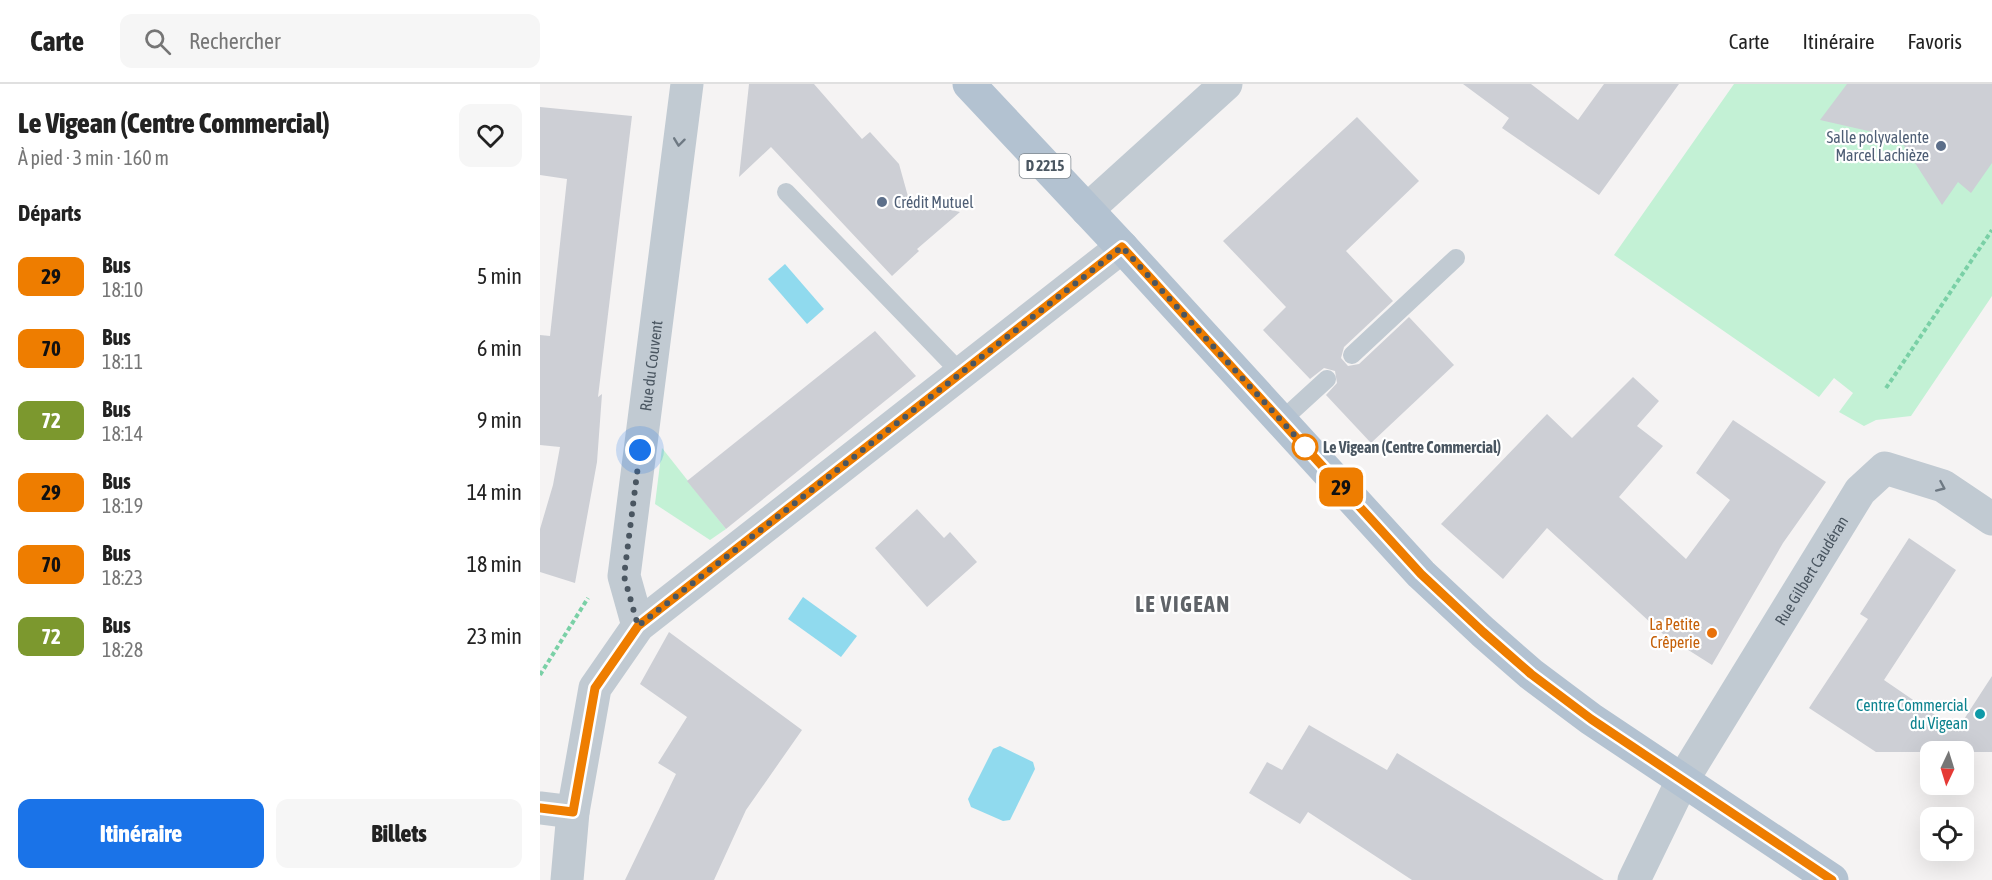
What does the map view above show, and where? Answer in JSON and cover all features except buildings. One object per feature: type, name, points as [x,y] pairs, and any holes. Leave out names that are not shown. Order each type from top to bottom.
[{"type":"main road","name":"D 2215","points":[[969,84],[1122,247],[1421,574],[1483,632],[1531,674],[1574,706],[1832,880]]},
{"type":"street","name":"Rue du Couvent","points":[[638,626],[624,576],[687,84]]},
{"type":"street","points":[[1087,210],[1226,84]]},
{"type":"street","points":[[567,880],[573,812],[595,688],[638,626],[1122,247]]},
{"type":"street","name":"Rue Gilbert Caudéran","points":[[1634,880],[1682,780],[1860,491],[1885,468],[1943,486],[1992,519]]},
{"type":"street","points":[[540,808],[573,812]]},
{"type":"lane","points":[[786,192],[961,373]]},
{"type":"lane","points":[[1352,355],[1456,258]]},
{"type":"lane","points":[[1281,421],[1327,379]]},
{"type":"path","points":[[1886,388],[1992,230]]},
{"type":"path","points":[[540,675],[554,656]]},
{"type":"green space","points":[[1734,84],[1992,84],[1992,296],[1911,416],[1876,420],[1864,426],[1839,412],[1853,393],[1834,378],[1819,397],[1614,255]]},
{"type":"green space","points":[[662,448],[726,529],[710,540],[655,504]]},
{"type":"water","points":[[785,264],[824,309],[807,324],[768,279]]},
{"type":"water","points":[[803,597],[857,636],[841,657],[788,619]]},
{"type":"water","points":[[1000,746],[1033,762],[1035,769],[1010,820],[1003,821],[971,807],[968,799],[993,749]]},
{"type":"bus line","name":"29","points":[[540,808],[573,812],[595,688],[638,626],[1122,247],[1421,574],[1483,632],[1531,674],[1591,719],[1832,880]]},
{"type":"place","name":"Salle polyvalente Marcel Lachièze","points":[[1941,146]]},
{"type":"place","name":"Crédit Mutuel","points":[[882,202]]},
{"type":"place","name":"Le Vigean (Centre Commercial)","points":[[1305,447]]},
{"type":"place","name":"La Petite Crêperie","points":[[1712,633]]},
{"type":"place","name":"Centre Commercial du Vigean","points":[[1980,714]]},
{"type":"district","name":"LE VIGEAN","points":[[1183,604]]},
{"type":"route","points":[[640,450],[624,576],[638,626],[1122,247],[1310,452],[1305,447]]}]
